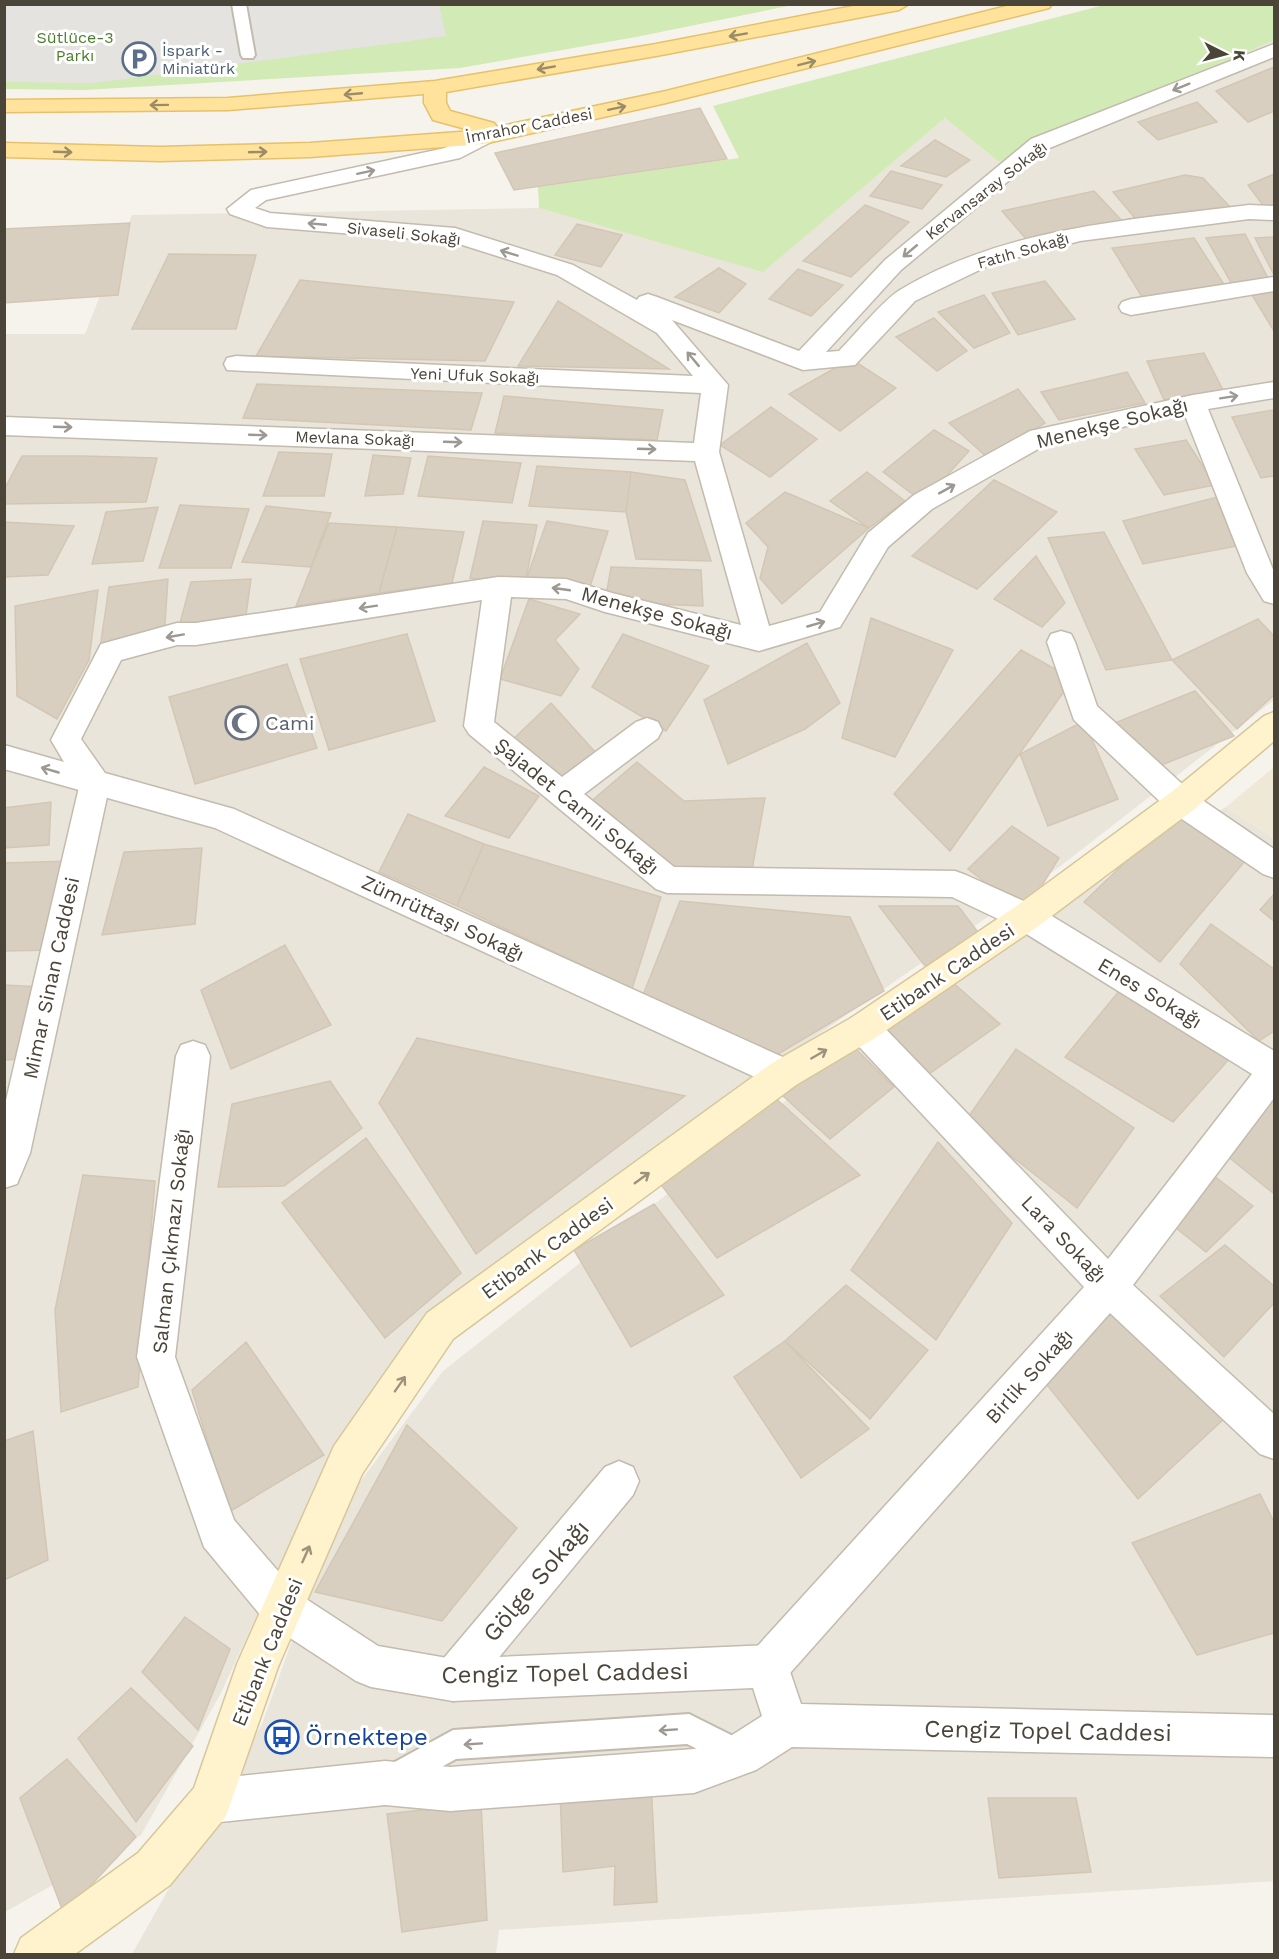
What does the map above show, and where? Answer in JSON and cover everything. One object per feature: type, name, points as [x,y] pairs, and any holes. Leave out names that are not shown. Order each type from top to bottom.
[{"type":"main road","points":[[4,106],[228,104],[435,87],[656,50],[899,4]]},
{"type":"main road","name":"İmrahor Caddesi","points":[[4,150],[171,154],[310,150],[493,134],[701,73],[1042,4]]},
{"type":"main road","points":[[656,50],[687,56],[701,73]]},
{"type":"main road","points":[[435,87],[435,103],[441,115],[493,134]]},
{"type":"main road","name":"Etibank Caddesi","points":[[37,1954],[154,1869],[211,1801],[258,1664],[348,1460],[440,1326],[784,1074],[863,1028],[1026,917],[1181,802],[1275,724]]},
{"type":"street","name":"Kervansaray Sokağı","points":[[803,362],[893,265],[1039,144],[1275,50]]},
{"type":"street","name":"Sivaseli Sokağı","points":[[493,134],[452,153],[259,195],[238,209],[267,219],[455,236],[565,270],[666,327],[715,385]]},
{"type":"street","name":"Fatıh Sokağı","points":[[803,362],[846,359],[907,296],[984,259],[1079,234],[1249,212],[1275,213]]},
{"type":"street","points":[[565,270],[803,362]]},
{"type":"street","points":[[1131,307],[1275,284]]},
{"type":"street","name":"Yeni Ufuk Sokağı","points":[[236,364],[715,385]]},
{"type":"street","points":[[715,385],[706,452],[759,640]]},
{"type":"street","name":"Menekşe Sokağı","points":[[94,783],[66,740],[111,652],[177,634],[196,634],[498,587],[536,585],[588,592],[605,602],[759,640],[830,620],[878,540],[923,502],[1039,437],[1193,403],[1275,390]]},
{"type":"street","points":[[1193,403],[1261,573],[1275,594]]},
{"type":"street","name":"Mevlana Sokağı","points":[[4,426],[706,452]]},
{"type":"street","name":"Şajadet Camii Sokağı","points":[[498,587],[479,726],[668,880],[955,884],[1026,917]]},
{"type":"street","points":[[1061,642],[1084,712],[1181,802],[1275,865]]},
{"type":"street","points":[[562,794],[647,730]]},
{"type":"street","name":"Zümrüttaşı Sokağı","points":[[4,757],[223,818],[784,1074]]},
{"type":"street","name":"Mimar Sinan Caddesi","points":[[4,1172],[12,1153],[94,783]]},
{"type":"street","name":"Enes Sokağı","points":[[1026,917],[1275,1070]]},
{"type":"street","name":"Lara Sokağı","points":[[863,1028],[1109,1287],[1275,1440]]},
{"type":"street","name":"Salman Çıkmazı Sokağı","points":[[192,1056],[156,1357],[218,1533],[282,1608]]},
{"type":"street","name":"Birlik Sokağı","points":[[768,1666],[1109,1287],[1275,1070]]},
{"type":"street","name":"Gölge Sokağı","points":[[453,1680],[619,1481]]},
{"type":"street","name":"Cengiz Topel Caddesi","points":[[282,1608],[371,1666],[453,1680],[768,1666]]},
{"type":"street","points":[[211,1801],[384,1783],[450,1789],[694,1771],[741,1755],[786,1725],[768,1666]]},
{"type":"street","name":"Cengiz Topel Caddesi","points":[[786,1725],[1275,1736]]},
{"type":"lane","points":[[239,4],[248,55]]},
{"type":"shaded area","name":"İspark - Miniatürk","points":[[5,5],[439,5],[446,36],[94,83],[5,82]]},
{"type":"shaded area","points":[[1274,40],[1274,700],[1058,868],[724,1100],[427,1312],[323,1472],[221,1693],[141,1835],[5,1912],[5,334],[85,334],[132,215],[539,208],[763,271],[945,118],[999,162]]},
{"type":"shaded area","points":[[1274,767],[1274,838],[1226,807]]},
{"type":"shaded area","points":[[1226,807],[1274,838],[1274,1881],[499,1930],[496,1954],[132,1954],[262,1724],[339,1510],[443,1371],[822,1072],[1083,892]]},
{"type":"green space","name":"Sütlüce-3 Parkı","points":[[5,5],[793,5],[636,37],[460,68],[84,90],[5,89]]},
{"type":"green space","points":[[1104,5],[1274,5],[1274,40],[999,162],[945,118],[763,272],[539,208],[538,187],[739,158],[713,106]]},
{"type":"building","points":[[1274,67],[1274,111],[1248,122],[1216,91]]},
{"type":"building","points":[[1197,102],[1217,122],[1158,140],[1138,122]]},
{"type":"building","points":[[700,108],[727,159],[514,190],[495,153]]},
{"type":"building","points":[[935,140],[970,160],[946,177],[901,166]]},
{"type":"building","points":[[891,171],[942,185],[922,209],[870,196]]},
{"type":"building","points":[[1274,174],[1274,208],[1265,208],[1248,185]]},
{"type":"building","points":[[1185,175],[1203,178],[1231,208],[1139,223],[1113,192]]},
{"type":"building","points":[[1094,191],[1125,224],[1026,239],[1002,211]]},
{"type":"building","points":[[865,205],[909,222],[851,277],[803,261]]},
{"type":"building","points":[[130,223],[118,295],[4,303],[4,229]]},
{"type":"building","points":[[577,224],[622,235],[601,267],[555,255]]},
{"type":"building","points":[[1245,234],[1270,282],[1234,288],[1206,238]]},
{"type":"building","points":[[1274,237],[1274,275],[1255,238]]},
{"type":"building","points":[[1194,238],[1225,286],[1142,297],[1112,248]]},
{"type":"building","points":[[169,254],[256,255],[236,329],[132,329]]},
{"type":"building","points":[[719,268],[746,284],[719,313],[675,297]]},
{"type":"building","points":[[798,269],[843,285],[811,316],[769,299]]},
{"type":"building","points":[[300,280],[514,302],[485,361],[256,356]]},
{"type":"building","points":[[1045,281],[1075,319],[1018,335],[992,293]]},
{"type":"building","points":[[1274,292],[1274,331],[1252,295]]},
{"type":"building","points":[[984,295],[1010,333],[974,348],[938,312]]},
{"type":"building","points":[[558,301],[669,369],[518,366]]},
{"type":"building","points":[[934,318],[967,351],[937,371],[896,337]]},
{"type":"building","points":[[1204,353],[1223,390],[1164,400],[1147,361]]},
{"type":"building","points":[[851,359],[896,388],[840,431],[789,394]]},
{"type":"building","points":[[1127,372],[1145,403],[1059,420],[1041,392]]},
{"type":"building","points":[[257,384],[482,393],[471,430],[243,418]]},
{"type":"building","points":[[1018,389],[1045,423],[988,458],[949,423]]},
{"type":"building","points":[[504,396],[663,410],[657,440],[495,433]]},
{"type":"building","points":[[771,407],[817,439],[770,477],[720,445]]},
{"type":"building","points":[[1274,410],[1274,476],[1261,478],[1232,417]]},
{"type":"building","points":[[934,430],[969,451],[923,502],[883,472]]},
{"type":"building","points":[[1186,440],[1215,485],[1164,495],[1135,449]]},
{"type":"building","points":[[279,452],[332,454],[324,496],[263,496]]},
{"type":"building","points":[[373,455],[411,458],[403,494],[365,496]]},
{"type":"building","points":[[22,456],[157,458],[146,502],[4,504],[4,490]]},
{"type":"building","points":[[428,456],[521,463],[512,503],[418,496]]},
{"type":"building","points":[[537,466],[631,472],[626,512],[529,506]]},
{"type":"building","points":[[631,472],[685,480],[711,561],[636,559],[626,512]]},
{"type":"building","points":[[867,472],[905,501],[869,528],[830,501]]},
{"type":"building","points":[[994,480],[1057,512],[977,589],[912,556]]},
{"type":"building","points":[[785,492],[869,528],[782,604],[760,578],[768,547],[746,523]]},
{"type":"building","points":[[1222,496],[1242,545],[1143,564],[1123,521]]},
{"type":"building","points":[[180,505],[249,509],[231,568],[159,568]]},
{"type":"building","points":[[266,506],[331,513],[311,567],[242,562]]},
{"type":"building","points":[[158,507],[143,561],[92,564],[106,512]]},
{"type":"building","points":[[483,521],[537,525],[525,583],[470,578]]},
{"type":"building","points":[[547,521],[608,531],[588,593],[525,583]]},
{"type":"building","points":[[4,522],[74,526],[48,575],[4,577]]},
{"type":"building","points":[[329,523],[397,527],[379,593],[296,606]]},
{"type":"building","points":[[397,527],[464,532],[452,583],[379,593]]},
{"type":"building","points":[[1104,532],[1172,660],[1106,670],[1048,538]]},
{"type":"building","points":[[1036,556],[1065,603],[1042,627],[994,599]]},
{"type":"building","points":[[611,567],[701,570],[703,606],[605,602]]},
{"type":"building","points":[[168,579],[164,638],[100,648],[109,587]]},
{"type":"building","points":[[251,579],[246,615],[177,634],[191,582]]},
{"type":"building","points":[[98,590],[89,660],[57,719],[17,696],[15,606]]},
{"type":"building","points":[[529,599],[580,614],[555,640],[579,669],[561,696],[500,679]]},
{"type":"building","points":[[871,618],[953,650],[895,757],[842,738]]},
{"type":"building","points":[[1258,619],[1274,636],[1274,695],[1237,729],[1172,660]]},
{"type":"building","points":[[407,634],[435,721],[329,750],[300,659]]},
{"type":"building","points":[[623,634],[709,666],[666,731],[592,687]]},
{"type":"building","points":[[807,643],[840,703],[805,729],[728,764],[704,700]]},
{"type":"building","points":[[1021,650],[1073,679],[950,851],[894,794]]},
{"type":"building","name":"Cami","points":[[287,664],[317,748],[195,784],[169,697]]},
{"type":"building","points":[[1195,691],[1234,736],[1149,770],[1112,724]]},
{"type":"building","points":[[551,703],[596,753],[562,780],[505,747]]},
{"type":"building","points":[[1084,721],[1118,799],[1048,826],[1020,754]]},
{"type":"building","points":[[637,762],[684,801],[765,798],[750,881],[646,863],[581,810]]},
{"type":"building","points":[[484,767],[539,796],[509,838],[445,816]]},
{"type":"building","points":[[51,802],[49,845],[4,848],[4,808]]},
{"type":"building","points":[[408,814],[484,844],[457,906],[379,872]]},
{"type":"building","points":[[1175,814],[1245,861],[1160,962],[1084,902]]},
{"type":"building","points":[[1012,826],[1059,858],[1025,913],[968,869]]},
{"type":"building","points":[[484,844],[661,897],[632,989],[457,906]]},
{"type":"building","points":[[202,848],[195,924],[102,935],[124,852]]},
{"type":"building","points":[[70,861],[53,950],[4,951],[4,863]]},
{"type":"building","points":[[1274,894],[1274,921],[1260,910]]},
{"type":"building","points":[[680,901],[850,917],[884,991],[775,1056],[643,995]]},
{"type":"building","points":[[879,906],[958,906],[978,932],[928,970]]},
{"type":"building","points":[[1211,924],[1274,969],[1274,1031],[1259,1041],[1180,964]]},
{"type":"building","points":[[285,945],[331,1025],[231,1069],[201,990]]},
{"type":"building","points":[[951,981],[1000,1024],[926,1076],[882,1035]]},
{"type":"building","points":[[4,985],[41,987],[26,1059],[4,1060]]},
{"type":"building","points":[[1124,985],[1231,1057],[1173,1122],[1065,1057]]},
{"type":"building","points":[[417,1038],[685,1096],[476,1254],[379,1103]]},
{"type":"building","points":[[855,1048],[894,1087],[830,1139],[781,1094]]},
{"type":"building","points":[[1016,1049],[1134,1128],[1077,1208],[966,1120]]},
{"type":"building","points":[[330,1081],[362,1128],[284,1186],[218,1187],[232,1104]]},
{"type":"building","points":[[1271,1087],[1274,1090],[1273,1193],[1221,1151]]},
{"type":"building","points":[[772,1095],[860,1175],[717,1258],[659,1182]]},
{"type":"building","points":[[366,1138],[461,1273],[385,1338],[282,1203]]},
{"type":"building","points":[[938,1142],[1012,1223],[936,1340],[851,1270]]},
{"type":"building","points":[[1209,1172],[1253,1206],[1206,1252],[1170,1223]]},
{"type":"building","points":[[83,1175],[155,1181],[138,1387],[61,1412],[55,1310]]},
{"type":"building","points":[[654,1204],[724,1295],[631,1347],[574,1250]]},
{"type":"building","points":[[1225,1245],[1274,1286],[1274,1303],[1224,1357],[1160,1296]]},
{"type":"building","points":[[846,1285],[928,1350],[870,1419],[785,1341]]},
{"type":"building","points":[[1109,1302],[1227,1416],[1138,1499],[1044,1381]]},
{"type":"building","points":[[785,1341],[869,1429],[801,1478],[734,1377]]},
{"type":"building","points":[[246,1342],[324,1455],[229,1512],[192,1390]]},
{"type":"building","points":[[407,1425],[517,1528],[442,1621],[315,1592]]},
{"type":"building","points":[[33,1431],[48,1560],[4,1580],[4,1441]]},
{"type":"building","points":[[1260,1494],[1274,1522],[1274,1633],[1197,1655],[1132,1543]]},
{"type":"building","points":[[185,1617],[230,1649],[198,1730],[142,1672]]},
{"type":"building","points":[[131,1688],[193,1746],[136,1822],[78,1738]]},
{"type":"building","points":[[67,1759],[136,1837],[64,1914],[20,1798]]},
{"type":"building","points":[[651,1781],[657,1902],[614,1905],[615,1866],[563,1872],[560,1790]]},
{"type":"building","points":[[988,1798],[1076,1798],[1091,1872],[999,1878]]},
{"type":"building","points":[[481,1803],[487,1920],[402,1932],[387,1814]]},
{"type":"place","name":"İspark - Miniatürk","points":[[139,59]]},
{"type":"place","name":"Cami","points":[[242,723]]},
{"type":"place","name":"Örnektepe","points":[[282,1737]]}]
